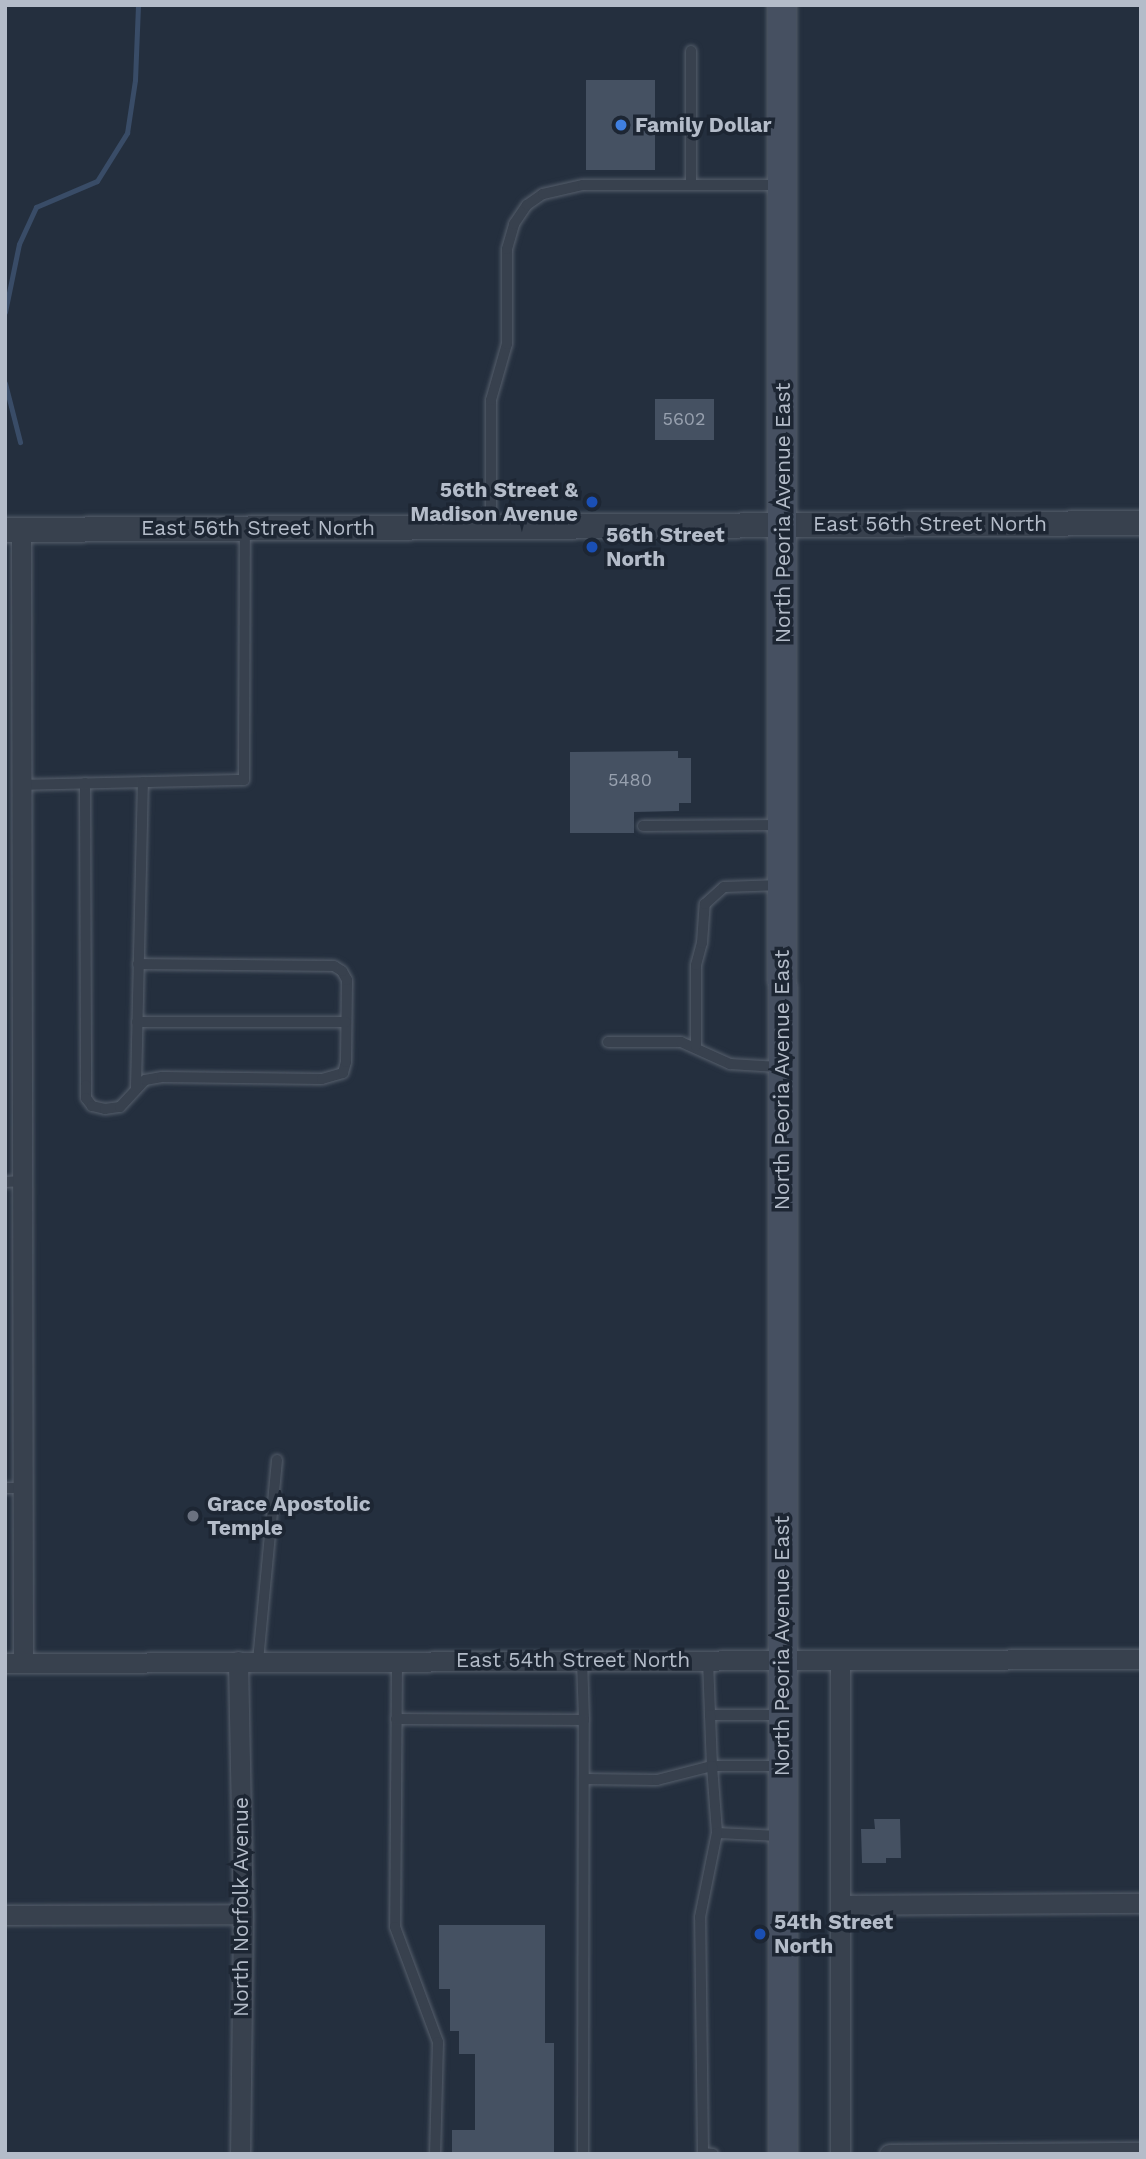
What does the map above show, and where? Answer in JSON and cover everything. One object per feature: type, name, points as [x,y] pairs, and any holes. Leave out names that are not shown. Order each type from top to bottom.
[{"type":"main road","name":"North Peoria Avenue East","points":[[782,5],[783,2154]]},
{"type":"street","name":"East 56th Street North","points":[[13,529],[1141,523]]},
{"type":"street","points":[[13,529],[21,785],[14,1182],[14,1663]]},
{"type":"street","name":"East 54th Street North","points":[[14,1663],[1141,1659]]},
{"type":"street","points":[[839,2154],[840,1660]]},
{"type":"street","name":"North Norfolk Avenue","points":[[240,2154],[248,1661]]},
{"type":"street","points":[[840,1905],[1141,1903]]},
{"type":"street","points":[[5,1915],[243,1914]]},
{"type":"street","points":[[889,2154],[1141,2151]]},
{"type":"lane","points":[[691,51],[691,185]]},
{"type":"lane","points":[[491,527],[491,400],[507,344],[507,249],[514,224],[527,205],[543,194],[563,187],[782,184]]},
{"type":"lane","points":[[21,785],[244,780],[245,529]]},
{"type":"lane","points":[[136,1087],[142,782]]},
{"type":"lane","points":[[85,783],[86,1098],[92,1106],[120,1108],[145,1080],[162,1077],[333,1078],[343,1073],[346,1062],[347,980],[342,971],[334,966],[138,964]]},
{"type":"lane","points":[[643,826],[783,825]]},
{"type":"lane","points":[[696,1046],[696,965],[702,943],[705,904],[724,887],[783,885]]},
{"type":"lane","points":[[137,1022],[346,1022]]},
{"type":"lane","points":[[608,1042],[681,1042],[696,1046],[730,1063],[782,1068]]},
{"type":"lane","points":[[248,1661],[277,1460]]},
{"type":"lane","points":[[397,1660],[395,1927],[438,2042],[435,2154]]},
{"type":"lane","points":[[582,1660],[583,2154]]},
{"type":"lane","points":[[708,1660],[717,1833],[700,1917],[704,2153],[713,2154]]},
{"type":"lane","points":[[710,1715],[782,1714]]},
{"type":"lane","points":[[397,1720],[584,1720]]},
{"type":"lane","points":[[584,1779],[657,1780],[712,1766],[782,1766]]},
{"type":"lane","points":[[717,1833],[782,1836]]},
{"type":"building","name":"Family Dollar","points":[[586,80],[655,80],[655,170],[586,170]]},
{"type":"building","points":[[655,399],[714,399],[714,440],[655,440]]},
{"type":"building","points":[[678,751],[678,758],[691,758],[691,803],[679,803],[679,811],[634,812],[634,833],[570,833],[570,752]]},
{"type":"building","points":[[874,1819],[900,1819],[901,1858],[886,1858],[886,1863],[862,1863],[861,1829],[875,1829]]},
{"type":"building","points":[[439,1925],[545,1925],[545,2043],[554,2043],[554,2154],[452,2154],[452,2130],[475,2130],[475,2054],[459,2054],[459,2031],[450,2031],[450,1989],[439,1989]]},
{"type":"waterway","points":[[5,312],[19,244],[36,207],[97,181],[127,133],[135,80],[138,5]]},
{"type":"waterway","points":[[5,383],[20,442]]},
{"type":"place","name":"Family Dollar","points":[[621,125]]},
{"type":"place","name":"56th Street & Madison Avenue","points":[[592,502]]},
{"type":"place","name":"56th Street North","points":[[592,547]]},
{"type":"place","name":"Grace Apostolic Temple","points":[[193,1516]]},
{"type":"place","name":"54th Street North","points":[[760,1934]]}]
